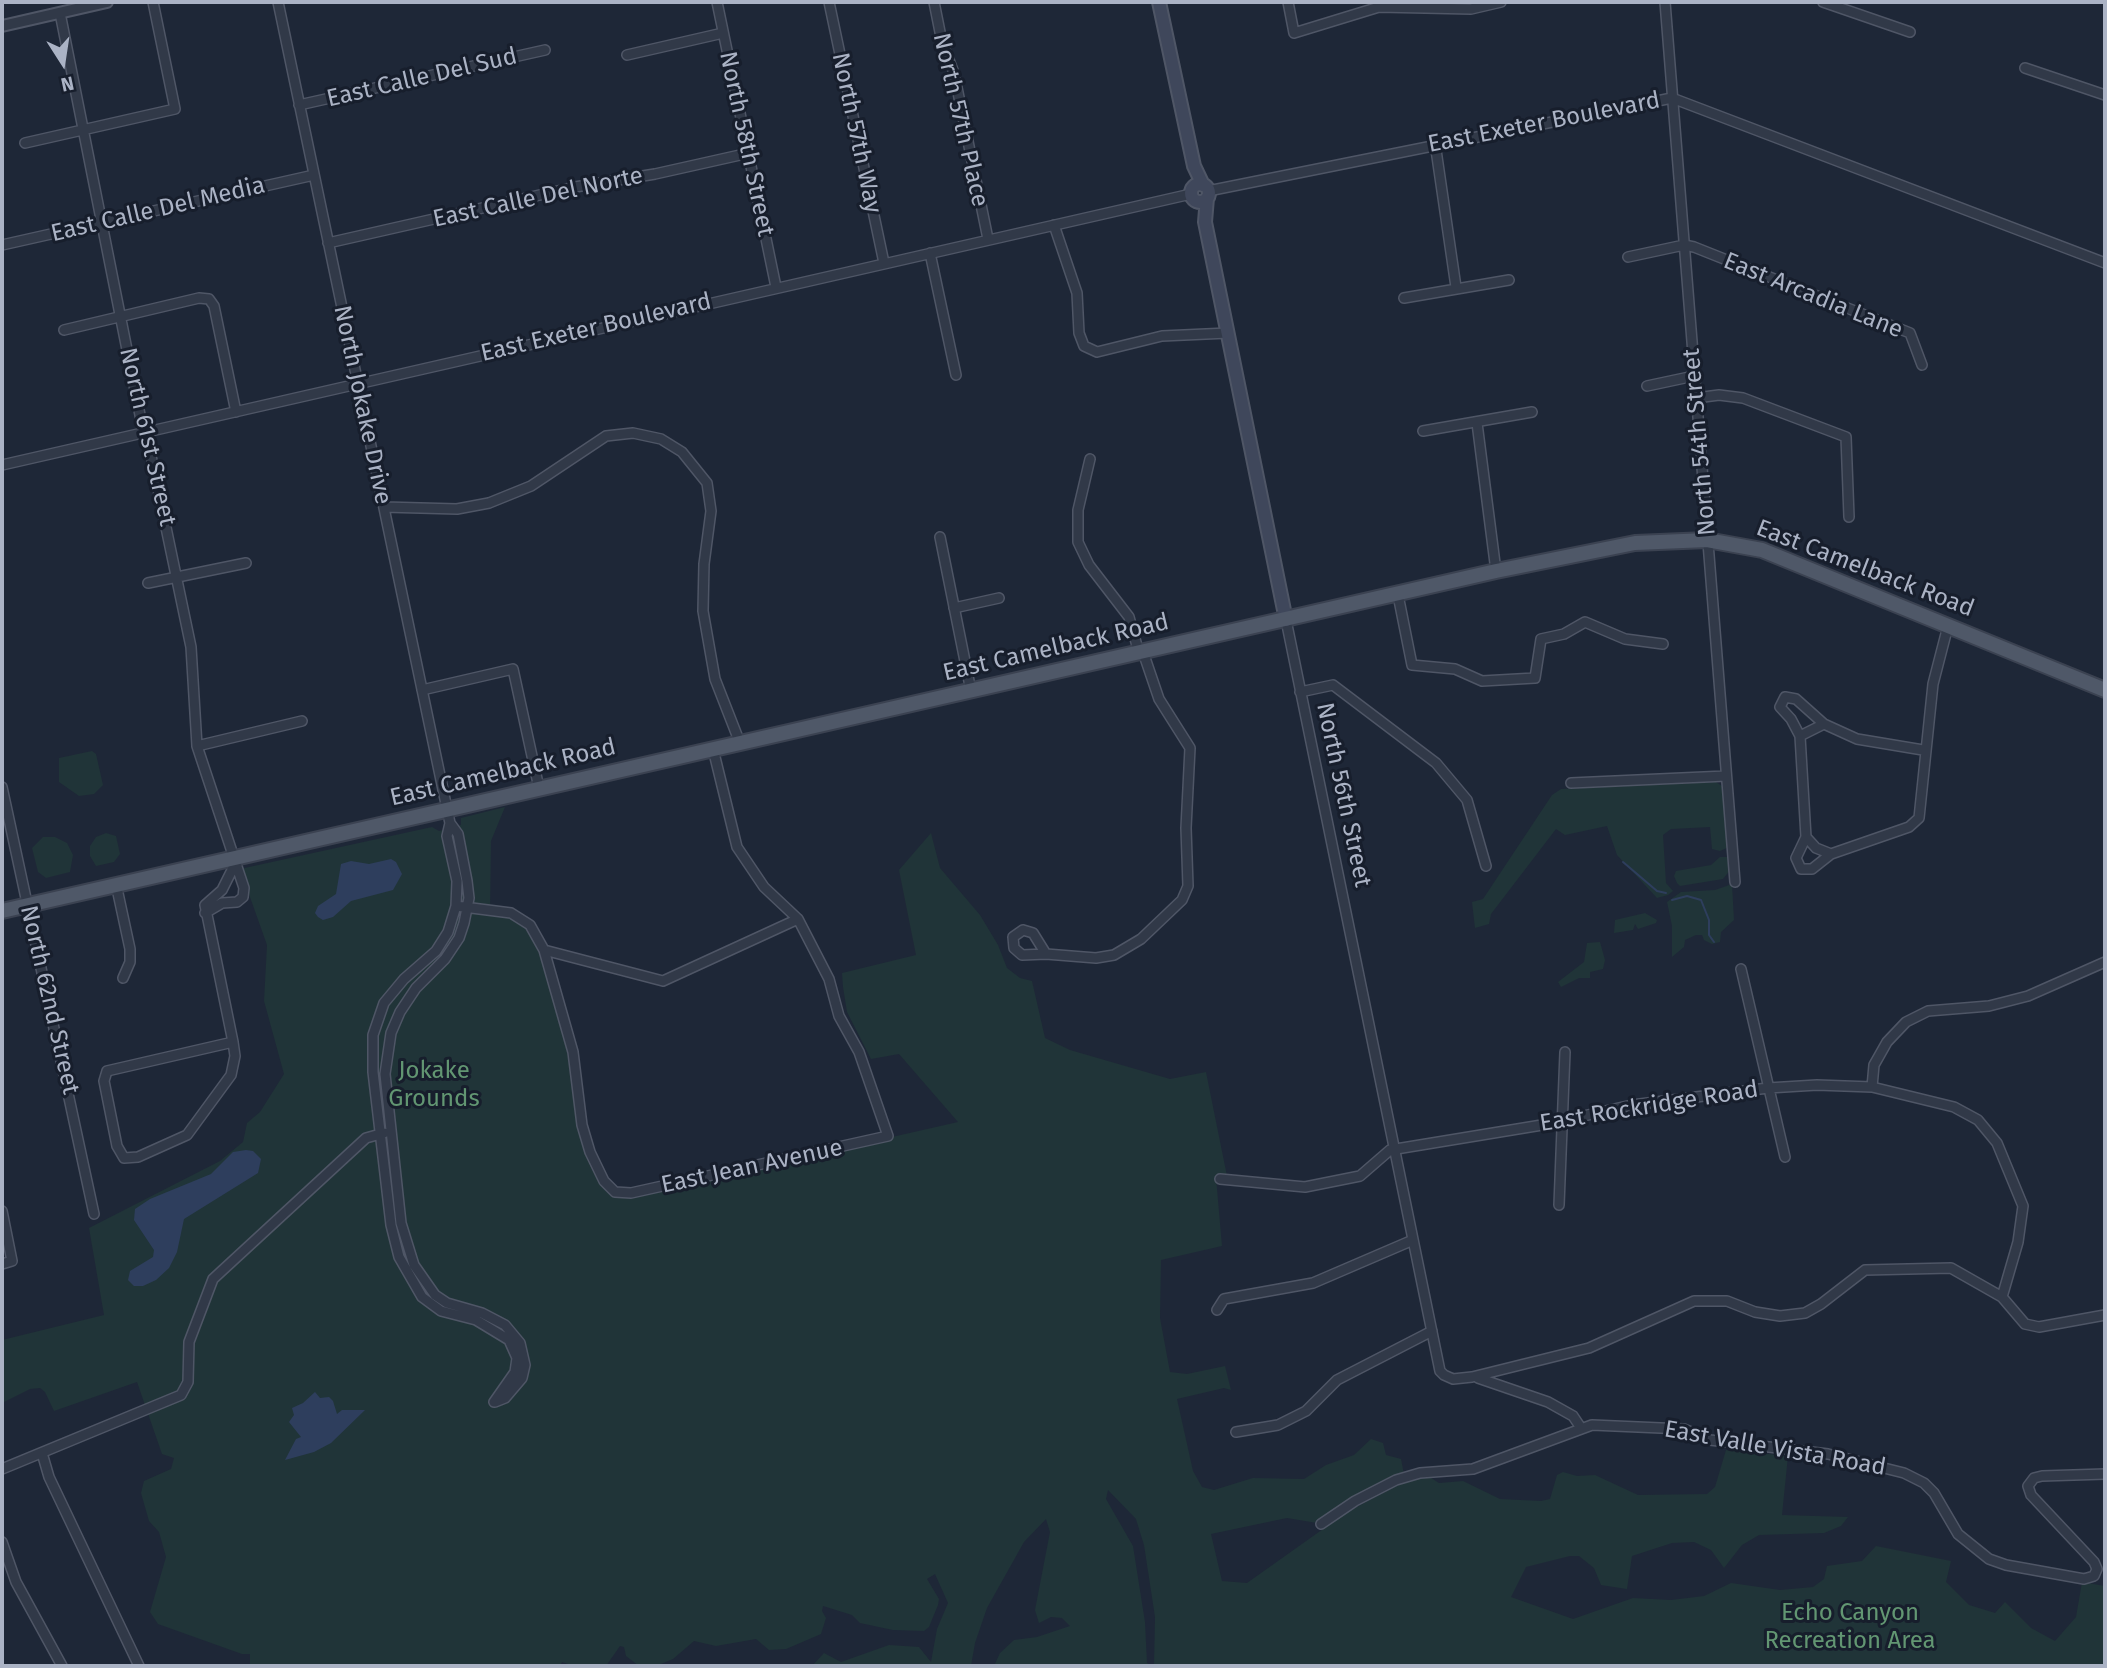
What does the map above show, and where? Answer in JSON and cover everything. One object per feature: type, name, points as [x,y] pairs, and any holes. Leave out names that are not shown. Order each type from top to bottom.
[{"type":"main road","name":"North 56th Street","points":[[1159,2],[1286,620]]},
{"type":"main road","name":"East Camelback Road","points":[[2,911],[116,884],[448,816],[539,788],[1496,571],[1635,543],[1707,540],[1773,554],[1948,626],[2105,686]]},
{"type":"street","points":[[2,26],[107,2]]},
{"type":"street","points":[[25,143],[175,109],[153,2]]},
{"type":"street","name":"North Jokake Drive","points":[[278,2],[448,816]]},
{"type":"street","name":"North 58th Street","points":[[717,2],[776,287]]},
{"type":"street","name":"North 57th Way","points":[[829,2],[884,263]]},
{"type":"street","name":"North 57th Place","points":[[934,2],[942,42],[954,73],[988,239]]},
{"type":"street","points":[[1288,2],[1294,33],[1361,10],[1379,7],[1471,9],[1501,2]]},
{"type":"street","name":"North 54th Street","points":[[1665,2],[1735,882]]},
{"type":"street","points":[[1823,2],[1910,32]]},
{"type":"street","name":"North 61st Street","points":[[60,13],[142,425],[146,432],[178,577],[194,664],[197,746],[233,862],[244,888],[243,897],[228,902]]},
{"type":"street","points":[[627,55],[723,33]]},
{"type":"street","name":"East Calle Del Sud","points":[[299,105],[545,50]]},
{"type":"street","points":[[2025,68],[2105,95]]},
{"type":"street","name":"East Exeter Boulevard","points":[[2,466],[988,239],[1435,144],[1672,98],[2105,263]]},
{"type":"street","points":[[1435,144],[1456,287]]},
{"type":"street","name":"East Calle Del Norte","points":[[328,243],[589,184],[655,174],[748,153]]},
{"type":"street","name":"East Calle Del Media","points":[[2,245],[314,175]]},
{"type":"street","points":[[1054,225],[1077,293],[1079,333],[1084,346],[1097,352],[1162,336],[1228,333]]},
{"type":"street","points":[[1628,257],[1684,245]]},
{"type":"street","name":"East Arcadia Lane","points":[[1684,245],[1910,333],[1922,365]]},
{"type":"street","points":[[930,253],[956,375]]},
{"type":"street","points":[[1404,298],[1456,287],[1510,280]]},
{"type":"street","points":[[64,330],[199,298],[209,299],[214,306],[236,412]]},
{"type":"street","points":[[1647,386],[1694,376]]},
{"type":"street","points":[[1696,398],[1726,395],[1743,398],[1848,439],[1849,517]]},
{"type":"street","points":[[1423,431],[1532,412]]},
{"type":"street","points":[[1477,423],[1496,571]]},
{"type":"street","points":[[384,507],[457,509],[489,503],[531,486],[606,436],[633,433],[661,439],[693,462],[707,483],[712,511],[704,564],[702,604],[715,679],[740,743]]},
{"type":"street","points":[[1045,954],[1096,958],[1114,955],[1141,939],[1182,900],[1188,886],[1186,828],[1190,748],[1159,699],[1129,617],[1089,565],[1079,542],[1078,510],[1090,459]]},
{"type":"street","points":[[940,537],[971,691]]},
{"type":"street","points":[[148,583],[246,563]]},
{"type":"street","points":[[1398,595],[1412,665],[1455,669],[1482,681],[1535,678],[1541,639],[1564,634],[1585,622],[1633,641],[1663,644]]},
{"type":"street","points":[[954,607],[999,598]]},
{"type":"street","name":"North 56th Street","points":[[1286,620],[1432,1331],[1444,1375],[1453,1379],[1472,1377]]},
{"type":"street","points":[[1923,750],[1857,739],[1824,724],[1796,699],[1785,697],[1780,708],[1791,719],[1801,736],[1806,837],[1796,859],[1801,869],[1812,869],[1831,854],[1909,827],[1919,818],[1923,750],[1933,684],[1948,626]]},
{"type":"street","points":[[422,690],[513,669],[539,788]]},
{"type":"street","points":[[1300,692],[1334,685],[1436,763],[1466,800],[1486,866]]},
{"type":"street","points":[[197,746],[302,721]]},
{"type":"street","points":[[1801,736],[1824,724]]},
{"type":"street","points":[[456,906],[511,913],[530,925],[544,950],[663,981],[798,919],[764,887],[737,848],[713,749]]},
{"type":"street","points":[[1572,783],[1726,776]]},
{"type":"street","name":"North 62nd Street","points":[[2,787],[94,1214]]},
{"type":"street","points":[[448,816],[447,836],[457,881],[456,906],[448,932],[436,951],[404,979],[384,1003],[373,1035],[373,1072],[385,1133],[401,1223],[408,1249],[423,1282],[447,1303],[482,1313],[505,1325],[520,1343],[524,1365],[522,1378],[505,1398],[494,1402],[515,1372],[517,1359],[509,1340],[476,1320],[441,1311],[422,1297],[399,1257],[391,1225],[385,1133],[385,1074],[391,1033],[410,995],[445,959],[459,938],[467,907],[467,881],[458,834],[448,816]]},
{"type":"street","points":[[1806,837],[1816,848],[1831,854]]},
{"type":"street","points":[[205,913],[228,902],[222,897],[222,890],[233,862]]},
{"type":"street","points":[[116,884],[130,949],[130,962],[123,978]]},
{"type":"street","points":[[222,890],[207,901],[205,913],[233,1042],[235,1056],[231,1074],[202,1119],[187,1135],[138,1157],[124,1158],[117,1146],[104,1081],[107,1071],[233,1042]]},
{"type":"street","name":"East Jean Avenue","points":[[544,950],[573,1052],[584,1134],[604,1181],[615,1192],[645,1191],[888,1136],[859,1052],[839,1016],[829,979],[798,919]]},
{"type":"street","points":[[1872,1087],[1874,1065],[1887,1042],[1906,1022],[1928,1010],[1989,1006],[2028,996],[2105,962]]},
{"type":"street","points":[[1741,969],[1785,1157]]},
{"type":"street","points":[[1559,1205],[1565,1052]]},
{"type":"street","name":"East Rockridge Road","points":[[1220,1179],[1305,1187],[1360,1176],[1384,1154],[1396,1150],[1632,1105],[1768,1088],[1817,1085],[1872,1087],[1954,1107],[1978,1120],[1997,1143],[2023,1206],[2018,1242],[2002,1297]]},
{"type":"street","points":[[2,1469],[181,1395],[188,1382],[189,1342],[213,1279],[366,1138],[385,1133]]},
{"type":"street","points":[[2,1211],[12,1261],[2,1264]]},
{"type":"street","points":[[1217,1310],[1224,1299],[1313,1283],[1413,1240]]},
{"type":"street","points":[[1472,1377],[1589,1348],[1694,1301],[1727,1301],[1755,1312],[1780,1316],[1805,1313],[1821,1304],[1865,1269],[1951,1268],[2002,1297],[2025,1324],[2039,1327],[2105,1315]]},
{"type":"street","points":[[1236,1432],[1278,1425],[1306,1411],[1337,1380],[1432,1331]]},
{"type":"street","points":[[1472,1377],[1548,1402],[1573,1416],[1581,1428]]},
{"type":"street","name":"East Valle Vista Road","points":[[1321,1524],[1355,1501],[1396,1480],[1420,1474],[1473,1469],[1581,1428],[1601,1425],[1684,1429],[1710,1440],[1828,1454],[1892,1469],[1924,1483],[1934,1493],[1958,1534],[1989,1559],[2006,1565],[2084,1579],[2094,1576],[2097,1569],[2094,1562],[2031,1495],[2028,1486],[2034,1478],[2042,1476],[2105,1474]]},
{"type":"street","points":[[42,1453],[49,1477],[139,1666]]},
{"type":"street","points":[[2,1542],[16,1582],[62,1666]]},
{"type":"green space","points":[[92,751],[96,754],[103,785],[94,794],[79,796],[59,782],[59,758]]},
{"type":"green space","points":[[1716,782],[1722,786],[1729,847],[1720,851],[1712,849],[1710,827],[1671,829],[1663,835],[1666,883],[1673,891],[1668,895],[1657,898],[1617,855],[1607,826],[1565,835],[1556,829],[1491,914],[1489,924],[1475,928],[1472,902],[1483,899],[1552,795],[1561,789]]},
{"type":"green space","points":[[505,807],[491,841],[490,915],[510,918],[524,925],[540,953],[568,1045],[578,1126],[601,1183],[628,1197],[958,1122],[899,1054],[871,1059],[847,1012],[843,987],[842,973],[916,955],[899,870],[931,833],[940,868],[980,915],[998,945],[1007,968],[1020,978],[1032,981],[1045,1038],[1070,1050],[1170,1079],[1206,1072],[1227,1176],[1216,1177],[1222,1246],[1161,1260],[1160,1318],[1170,1372],[1187,1374],[1225,1366],[1231,1390],[1224,1388],[1177,1399],[1193,1471],[1202,1487],[1214,1490],[1253,1478],[1304,1479],[1326,1465],[1354,1455],[1371,1439],[1383,1443],[1386,1455],[1401,1459],[1404,1474],[1361,1495],[1317,1523],[1287,1518],[1211,1534],[1222,1581],[1247,1583],[1347,1512],[1404,1482],[1428,1476],[1439,1483],[1463,1481],[1500,1499],[1541,1501],[1550,1499],[1557,1475],[1563,1472],[1577,1476],[1595,1475],[1638,1495],[1707,1494],[1715,1487],[1726,1450],[1788,1456],[1782,1515],[1848,1517],[1841,1526],[1824,1533],[1759,1535],[1742,1545],[1724,1568],[1711,1550],[1694,1542],[1672,1543],[1632,1556],[1627,1589],[1601,1585],[1594,1568],[1579,1556],[1570,1556],[1526,1567],[1511,1597],[1573,1619],[1633,1598],[1671,1600],[1704,1596],[1731,1583],[1780,1590],[1813,1587],[1824,1579],[1827,1566],[1862,1561],[1876,1546],[1951,1561],[1946,1582],[1969,1605],[1995,1613],[2005,1602],[2031,1628],[2055,1641],[2076,1617],[2082,1582],[2105,1586],[2105,1666],[1154,1666],[1155,1617],[1144,1545],[1136,1519],[1108,1490],[1106,1499],[1133,1546],[1145,1622],[1147,1663],[1153,1666],[994,1666],[1000,1653],[1014,1640],[1037,1637],[1070,1626],[1062,1618],[1051,1617],[1039,1623],[1035,1610],[1050,1532],[1046,1519],[1024,1542],[987,1608],[975,1643],[971,1666],[812,1666],[824,1653],[841,1662],[889,1645],[919,1647],[931,1662],[937,1629],[948,1603],[935,1574],[927,1579],[939,1599],[938,1605],[929,1627],[924,1631],[893,1630],[860,1623],[852,1615],[823,1606],[822,1611],[826,1618],[821,1634],[786,1649],[769,1650],[756,1639],[716,1646],[694,1641],[673,1659],[656,1666],[639,1666],[626,1656],[624,1647],[620,1646],[606,1666],[574,1666],[562,1662],[560,1666],[250,1666],[250,1654],[242,1654],[158,1624],[150,1612],[166,1557],[159,1532],[149,1521],[141,1493],[144,1481],[171,1469],[174,1458],[162,1454],[137,1382],[54,1411],[45,1392],[40,1388],[30,1389],[4,1402],[2,1340],[104,1315],[89,1228],[220,1161],[243,1142],[247,1123],[260,1112],[284,1074],[264,1001],[267,945],[240,869],[432,827],[439,831],[461,825],[461,818]]},
{"type":"green space","points":[[106,833],[116,836],[120,854],[114,862],[96,866],[90,856],[90,846],[96,837]]},
{"type":"green space","points":[[43,837],[55,837],[67,843],[73,855],[70,872],[46,878],[38,872],[32,848]]},
{"type":"green space","points":[[1720,857],[1729,857],[1731,869],[1723,879],[1680,886],[1677,883],[1674,876],[1676,871],[1711,865]]},
{"type":"green space","points":[[1732,884],[1734,920],[1721,932],[1720,942],[1712,944],[1704,940],[1702,935],[1696,935],[1685,940],[1684,947],[1672,957],[1672,926],[1667,902],[1681,892],[1715,890]]},
{"type":"green space","points":[[1645,913],[1657,920],[1656,923],[1638,929],[1635,924],[1633,930],[1614,933],[1615,920]]},
{"type":"green space","points":[[1600,942],[1605,960],[1603,969],[1590,972],[1590,978],[1579,978],[1561,987],[1558,982],[1584,962],[1587,943]]},
{"type":"water","points":[[391,859],[396,862],[402,874],[393,890],[351,901],[333,917],[323,920],[318,917],[315,913],[318,906],[336,894],[341,864],[351,861],[369,864]]},
{"type":"water","points":[[253,1151],[261,1159],[258,1173],[184,1219],[177,1252],[169,1268],[156,1280],[143,1286],[134,1286],[128,1280],[130,1271],[153,1257],[154,1250],[134,1220],[135,1209],[150,1199],[211,1174],[233,1152]]},
{"type":"water","points":[[315,1392],[320,1398],[329,1397],[333,1401],[337,1414],[342,1410],[365,1410],[331,1443],[314,1452],[285,1460],[296,1439],[301,1437],[289,1422],[294,1415],[292,1408],[303,1403]]},
{"type":"waterway","points":[[1623,862],[1657,891],[1666,893]]},
{"type":"waterway","points":[[1672,900],[1687,896],[1701,900],[1709,920],[1709,935],[1714,942]]},
{"type":"park label","name":"Jokake Grounds","points":[[434,1085]]},
{"type":"park label","name":"Echo Canyon Recreation Area","points":[[1850,1627]]}]
